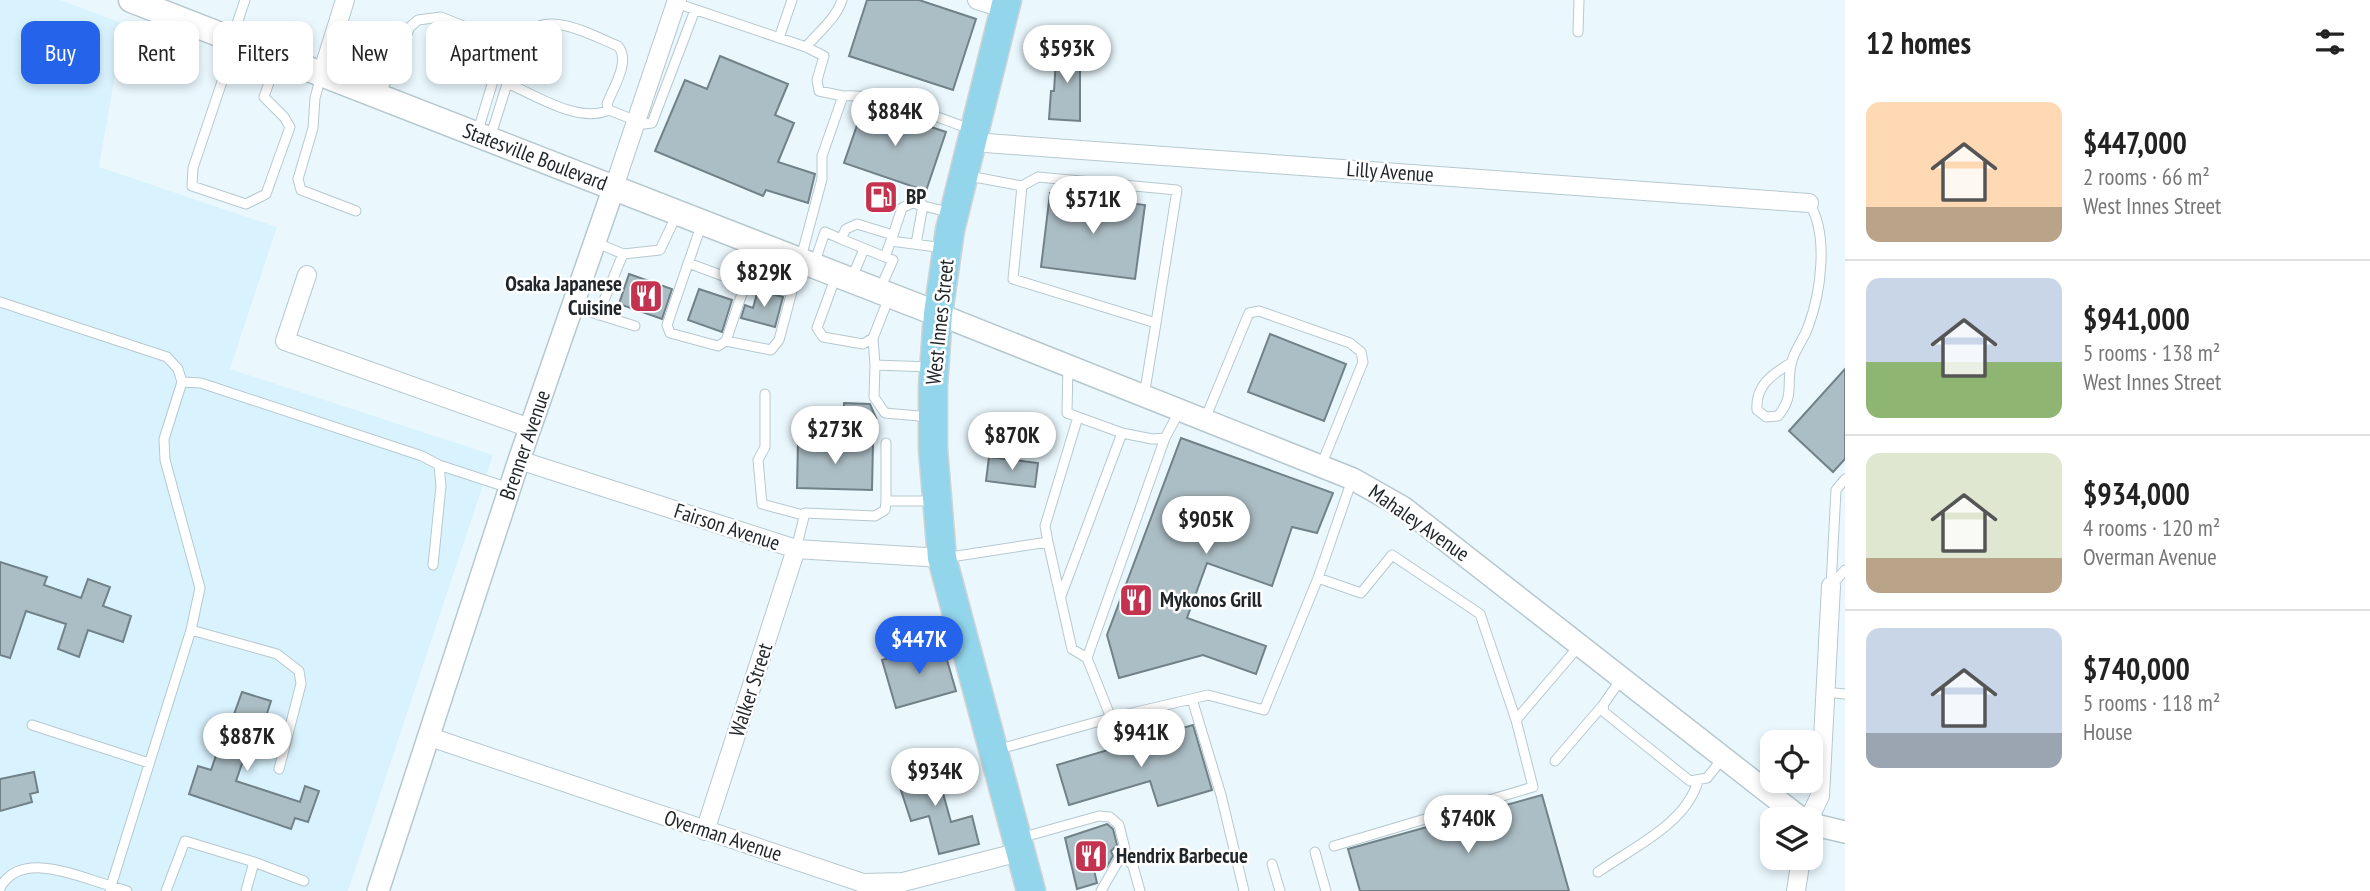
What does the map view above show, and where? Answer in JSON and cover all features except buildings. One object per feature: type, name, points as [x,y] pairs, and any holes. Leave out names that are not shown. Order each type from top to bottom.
[{"type":"main road","name":"Statesville Boulevard","points":[[131,0],[213,32]]},
{"type":"main road","name":"West Innes Street","points":[[1006,5],[947,249],[938,314],[933,418],[942,558],[1031,891]]},
{"type":"main road","name":"Statesville Boulevard","points":[[313,71],[938,314]]},
{"type":"street","points":[[322,74],[345,0]]},
{"type":"street","points":[[977,0],[1006,5]]},
{"type":"street","name":"Brenner Avenue","points":[[377,891],[430,737],[519,460],[677,2]]},
{"type":"street","name":"Lilly Avenue","points":[[973,136],[1809,202]]},
{"type":"street","points":[[307,275],[285,341],[530,428]]},
{"type":"street","name":"Mahaley Avenue","points":[[938,314],[1353,479],[1404,508],[1786,807]]},
{"type":"street","name":"Fairson Avenue","points":[[519,460],[796,549],[942,558]]},
{"type":"street","name":"Walker Street","points":[[705,831],[796,549]]},
{"type":"street","points":[[1815,807],[1820,796],[1831,586]]},
{"type":"street","name":"Overman Avenue","points":[[430,737],[863,883],[909,886],[1018,846]]},
{"type":"street","points":[[1823,827],[1845,832]]},
{"type":"street","points":[[1796,891],[1799,870]]},
{"type":"lane","points":[[239,21],[245,0]]},
{"type":"lane","points":[[779,38],[792,0]]},
{"type":"lane","points":[[806,47],[825,24],[836,16],[842,0]]},
{"type":"lane","points":[[1578,32],[1579,0]]},
{"type":"lane","points":[[677,2],[806,47],[824,56],[817,80],[818,91],[843,96],[858,95],[901,105],[973,136]]},
{"type":"lane","points":[[509,84],[579,113],[599,115],[609,110],[644,124],[655,119],[695,10]]},
{"type":"lane","points":[[379,97],[410,27],[431,16],[441,17],[491,37],[501,50],[483,137]]},
{"type":"lane","points":[[562,26],[618,46],[622,50],[622,67],[607,104],[609,110]]},
{"type":"lane","points":[[664,38],[682,45]]},
{"type":"lane","points":[[322,74],[315,98],[313,128],[298,179],[301,190],[356,211]]},
{"type":"lane","points":[[220,84],[193,168],[192,186],[246,204],[266,194],[290,127],[264,97],[269,84]]},
{"type":"lane","points":[[483,137],[507,84]]},
{"type":"lane","points":[[726,341],[771,350],[779,340],[807,263],[822,179],[822,156],[843,96]]},
{"type":"lane","points":[[963,176],[1022,186],[1038,177],[1177,190],[1144,396]]},
{"type":"lane","points":[[1022,186],[1013,279],[1156,323]]},
{"type":"lane","points":[[1791,363],[1774,373],[1760,389],[1757,410],[1766,417],[1778,416],[1788,403],[1791,363],[1809,326],[1821,261],[1822,233],[1809,202]]},
{"type":"lane","points":[[885,257],[902,208],[912,203],[954,214]]},
{"type":"lane","points":[[916,244],[923,205]]},
{"type":"lane","points":[[595,242],[623,254],[660,250],[678,212]]},
{"type":"lane","points":[[702,222],[667,325],[670,333],[718,346],[726,341],[758,244]]},
{"type":"lane","points":[[841,239],[846,229],[857,225],[892,238],[947,249]]},
{"type":"lane","points":[[807,263],[825,232],[893,260],[873,338],[874,397],[885,413],[933,418]]},
{"type":"lane","points":[[864,249],[844,277],[817,328],[823,337],[863,344],[873,338]]},
{"type":"lane","points":[[598,315],[623,254]]},
{"type":"lane","points":[[688,263],[745,284]]},
{"type":"lane","points":[[0,302],[167,358],[178,369],[182,382],[164,439],[164,460],[200,588],[191,629],[110,889]]},
{"type":"lane","points":[[572,307],[635,327]]},
{"type":"lane","points":[[1204,420],[1249,313],[1259,311],[1350,343],[1361,352],[1363,362],[1321,466]]},
{"type":"lane","points":[[875,365],[934,367]]},
{"type":"lane","points":[[1068,365],[1067,413],[1122,433],[1152,439],[1166,438]]},
{"type":"lane","points":[[182,382],[201,383],[422,456],[439,465],[510,489]]},
{"type":"lane","points":[[765,394],[765,447],[758,460],[762,504],[803,515],[875,516],[885,510],[886,443]]},
{"type":"lane","points":[[1087,658],[1166,438],[1180,410]]},
{"type":"lane","points":[[1078,417],[1045,526],[1072,649],[1087,658],[1111,718]]},
{"type":"lane","points":[[1061,596],[1122,433]]},
{"type":"lane","points":[[433,565],[441,486],[439,465]]},
{"type":"lane","points":[[994,750],[1208,695],[1264,710],[1318,578],[1353,479]]},
{"type":"lane","points":[[1831,586],[1836,490],[1845,479]]},
{"type":"lane","points":[[886,501],[937,501]]},
{"type":"lane","points":[[796,549],[803,515]]},
{"type":"lane","points":[[942,558],[1048,542]]},
{"type":"lane","points":[[1318,578],[1361,593],[1392,555],[1480,614],[1516,720],[1533,787],[1334,846]]},
{"type":"lane","points":[[1831,586],[1845,570]]},
{"type":"lane","points":[[191,629],[276,654],[299,671],[301,684],[279,769]]},
{"type":"lane","points":[[1516,720],[1580,645]]},
{"type":"lane","points":[[1555,761],[1603,705],[1622,678]]},
{"type":"lane","points":[[1825,692],[1845,695]]},
{"type":"lane","points":[[1192,699],[1221,795],[1244,891]]},
{"type":"lane","points":[[1603,705],[1604,712],[1690,780],[1707,778],[1723,758]]},
{"type":"lane","points":[[32,725],[149,763]]},
{"type":"lane","points":[[1598,872],[1675,819],[1693,798],[1698,781]]},
{"type":"lane","points":[[1018,846],[1104,816],[1119,824],[1124,855],[1133,866],[1140,891]]},
{"type":"lane","points":[[166,891],[185,841],[304,881]]},
{"type":"lane","points":[[1315,852],[1326,891]]},
{"type":"lane","points":[[1101,891],[1124,855]]},
{"type":"lane","points":[[246,891],[254,862]]},
{"type":"lane","points":[[1272,864],[1280,891]]},
{"type":"lane","points":[[0,888],[6,877],[18,870],[38,867],[110,889],[127,891]]},
{"type":"shaded area","points":[[0,0],[60,0],[116,21],[114,81],[99,167],[277,227],[230,369],[493,455],[348,891],[0,891]]},
{"type":"place","name":"BP","points":[[881,197]]},
{"type":"place","name":"Osaka Japanese Cuisine","points":[[646,296]]},
{"type":"place","name":"Mykonos Grill","points":[[1136,600]]},
{"type":"place","name":"Hendrix Barbecue","points":[[1091,856]]}]
